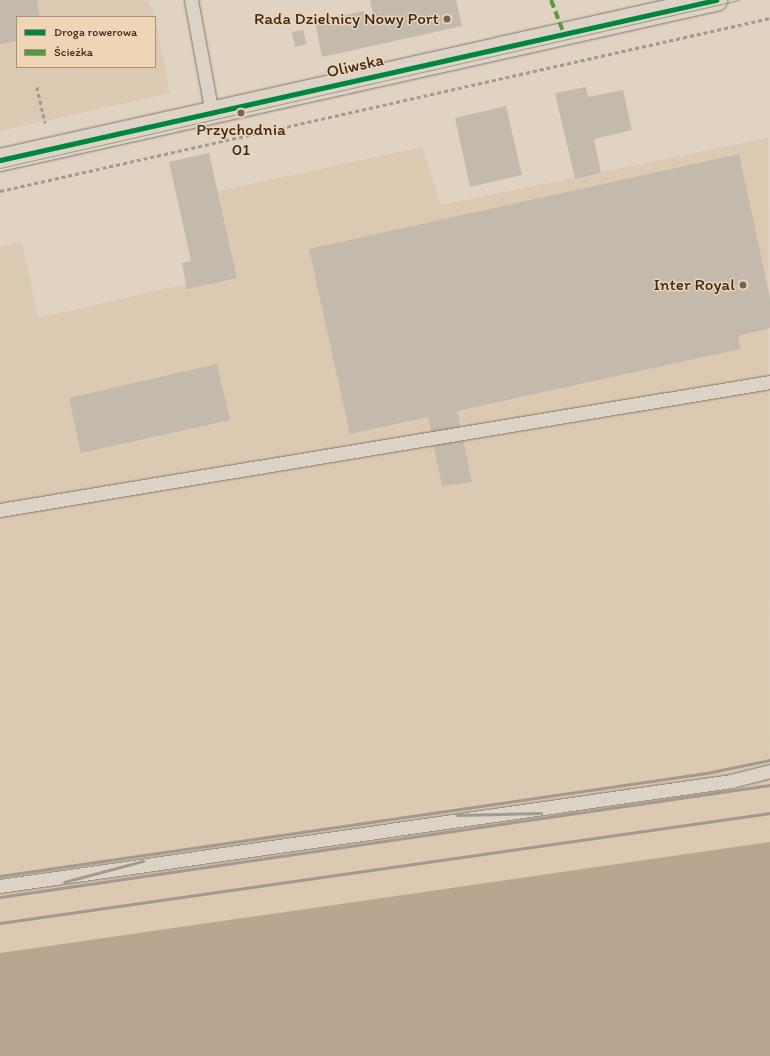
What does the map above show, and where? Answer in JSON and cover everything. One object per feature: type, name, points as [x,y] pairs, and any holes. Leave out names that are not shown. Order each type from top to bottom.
[{"type":"street","name":"Oliwska","points":[[0,160],[716,0]]},
{"type":"lane","points":[[191,0],[212,113]]},
{"type":"lane","points":[[0,510],[770,382]]},
{"type":"lane","points":[[0,886],[731,780],[770,771]]},
{"type":"path","points":[[0,191],[770,18]]},
{"type":"path","points":[[36,87],[46,127]]},
{"type":"shaded area","points":[[0,0],[146,0],[153,9],[155,16],[16,16],[16,68],[156,68],[156,23],[170,93],[0,131]]},
{"type":"shaded area","points":[[768,138],[770,842],[0,953],[0,247],[22,242],[38,318],[186,284],[237,278],[218,191],[422,147],[441,205]]},
{"type":"shaded area","points":[[770,842],[770,1056],[0,1056],[0,953]]},
{"type":"building","points":[[0,0],[37,0],[40,16],[16,16],[16,41],[0,44]]},
{"type":"building","points":[[370,0],[456,0],[462,26],[322,57],[315,22],[364,11],[367,21],[374,19]]},
{"type":"building","points":[[303,30],[307,44],[295,47],[292,32]]},
{"type":"building","points":[[586,87],[588,97],[623,90],[632,130],[594,139],[601,173],[575,179],[555,93]]},
{"type":"building","points":[[506,106],[522,175],[470,187],[455,118]]},
{"type":"building","points":[[209,153],[237,278],[187,289],[182,263],[191,261],[169,162]]},
{"type":"building","points":[[739,154],[770,298],[770,328],[738,336],[740,349],[457,411],[472,482],[442,486],[428,417],[350,434],[309,249]]},
{"type":"building","points":[[217,364],[230,420],[81,453],[69,398]]},
{"type":"tram line","points":[[0,168],[739,0]]},
{"type":"railway","points":[[0,876],[707,773],[770,760]]},
{"type":"railway","points":[[0,897],[770,785]]},
{"type":"railway","points":[[457,815],[541,813]]},
{"type":"railway","points":[[0,923],[770,813]]},
{"type":"railway","points":[[64,882],[143,861]]},
{"type":"marked path","points":[[551,0],[564,34]]},
{"type":"cycle path","points":[[0,160],[716,0]]},
{"type":"place","name":"Rada Dzielnicy Nowy Port","points":[[447,19]]},
{"type":"place","name":"Przychodnia 01","points":[[241,113]]},
{"type":"place","name":"Inter Royal","points":[[743,285]]}]
